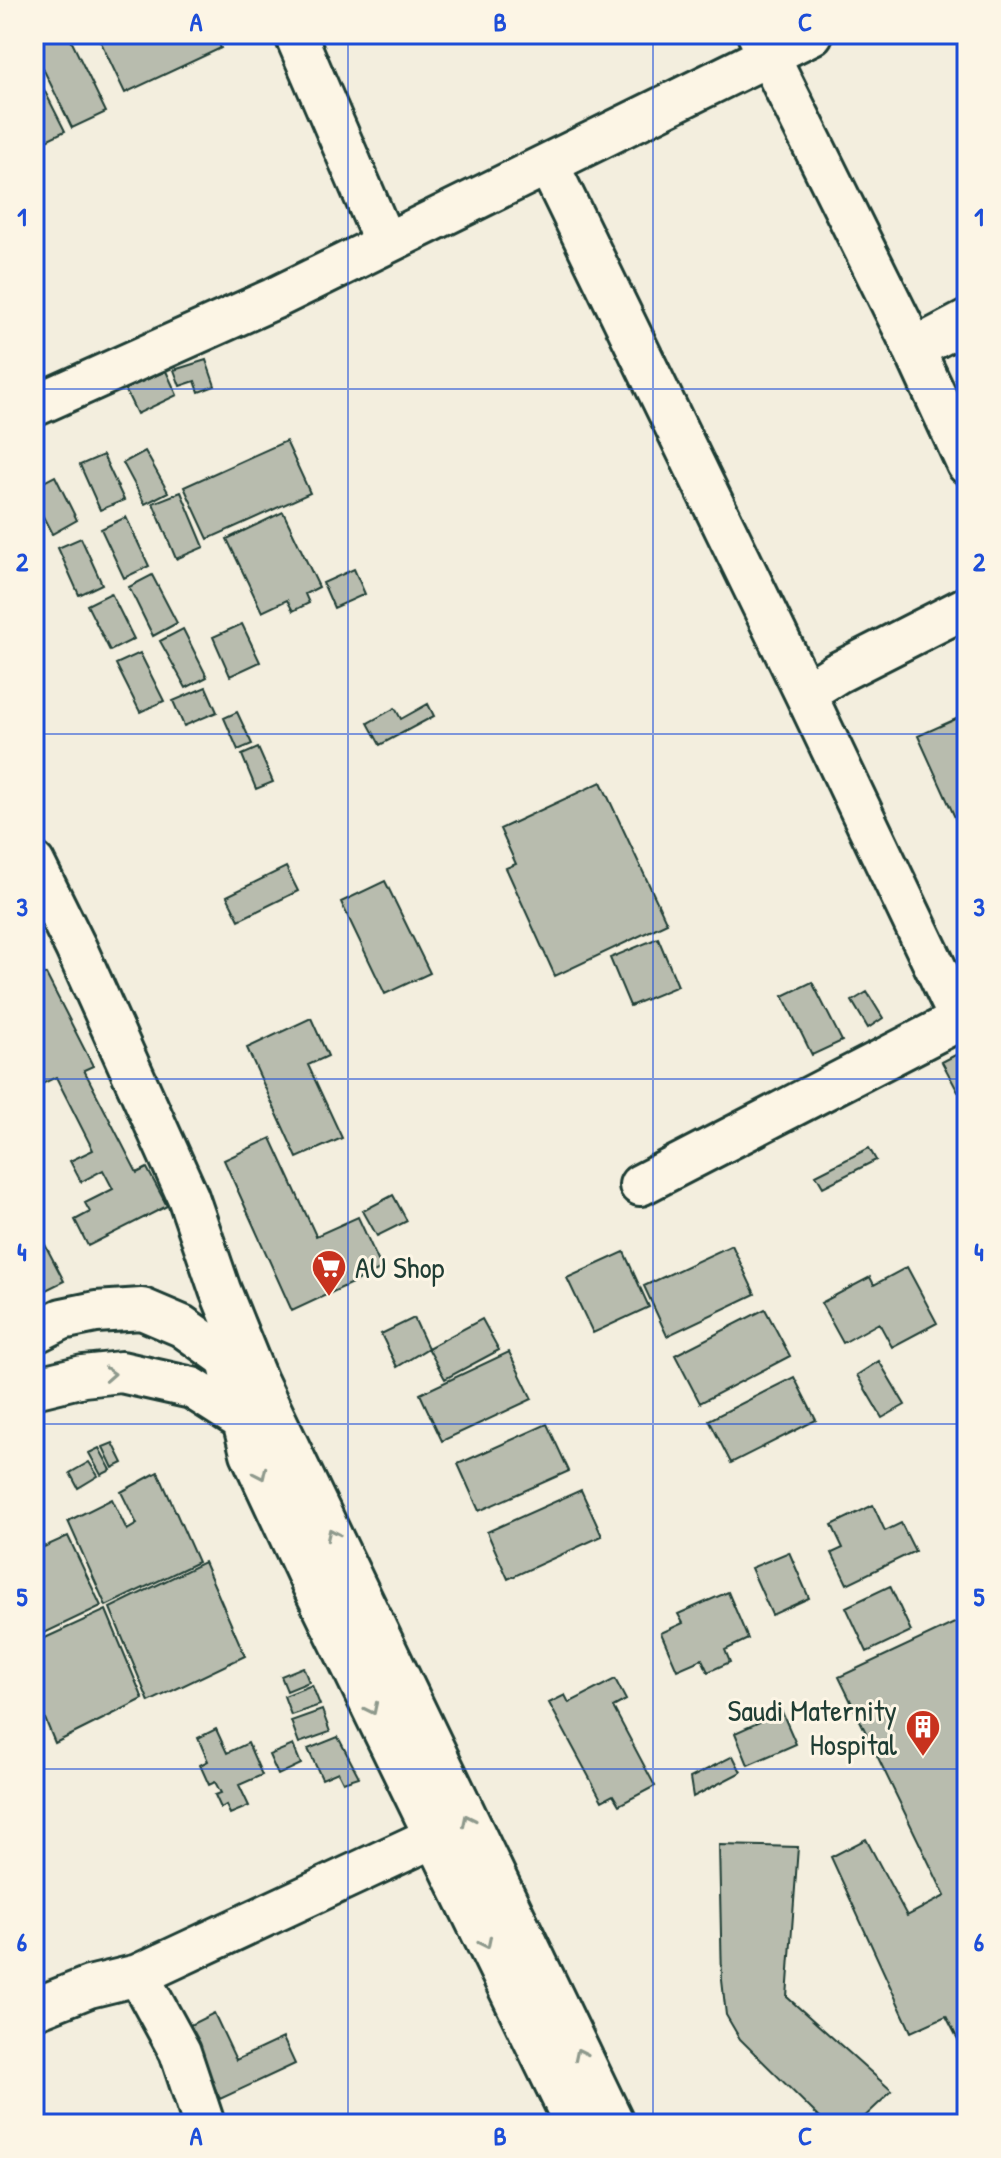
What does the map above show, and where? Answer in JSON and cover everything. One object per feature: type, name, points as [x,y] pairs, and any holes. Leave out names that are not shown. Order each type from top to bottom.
[{"type":"street","points":[[295,34],[385,243]]},
{"type":"street","points":[[34,406],[273,299],[548,164],[763,45],[812,34]]},
{"type":"street","points":[[763,45],[914,349],[967,464]]},
{"type":"street","points":[[548,164],[963,1017],[640,1185]]},
{"type":"street","points":[[914,349],[967,321]]},
{"type":"street","points":[[805,693],[837,673],[967,607]]},
{"type":"street","points":[[34,863],[76,948],[188,1197],[220,1290],[257,1381],[285,1438],[332,1579],[434,1837],[575,2124]]},
{"type":"street","points":[[220,1290],[226,1356],[251,1453],[332,1579],[614,2124]]},
{"type":"street","points":[[34,1333],[62,1319],[96,1312],[142,1309],[182,1326],[257,1381]]},
{"type":"street","points":[[34,1388],[83,1376],[121,1372],[192,1388],[242,1420],[285,1438]]},
{"type":"street","points":[[34,2009],[89,1987],[138,1975],[434,1837]]},
{"type":"street","points":[[138,1975],[180,2052],[204,2124]]},
{"type":"building","points":[[34,34],[68,34],[106,112],[72,128],[34,50]]},
{"type":"building","points":[[97,34],[214,34],[221,48],[125,93]]},
{"type":"building","points":[[34,70],[65,131],[34,146]]},
{"type":"building","points":[[206,360],[215,386],[199,392],[195,381],[180,386],[174,370]]},
{"type":"building","points":[[166,371],[177,395],[137,414],[125,389]]},
{"type":"building","points":[[286,441],[310,493],[208,539],[184,487]]},
{"type":"building","points":[[145,451],[168,492],[145,504],[123,463]]},
{"type":"building","points":[[103,455],[124,500],[100,510],[80,465]]},
{"type":"building","points":[[55,476],[77,520],[52,534],[34,499],[34,487]]},
{"type":"building","points":[[181,492],[204,547],[176,559],[153,503]]},
{"type":"building","points":[[283,512],[319,587],[305,594],[309,603],[293,611],[287,600],[262,612],[227,539]]},
{"type":"building","points":[[126,517],[149,566],[124,578],[101,529]]},
{"type":"building","points":[[81,538],[102,584],[79,595],[58,548]]},
{"type":"building","points":[[354,569],[365,594],[334,608],[323,583]]},
{"type":"building","points":[[152,575],[177,623],[153,636],[129,587]]},
{"type":"building","points":[[111,593],[134,639],[110,651],[87,605]]},
{"type":"building","points":[[242,624],[260,662],[230,676],[213,637]]},
{"type":"building","points":[[183,629],[207,677],[186,688],[160,641]]},
{"type":"building","points":[[140,653],[164,701],[140,712],[116,664]]},
{"type":"building","points":[[206,687],[217,712],[184,726],[173,701]]},
{"type":"building","points":[[428,704],[434,716],[380,745],[368,723],[395,708],[401,719]]},
{"type":"building","points":[[237,712],[252,744],[238,750],[224,718]]},
{"type":"building","points":[[967,714],[967,844],[918,736]]},
{"type":"building","points":[[258,748],[273,782],[256,789],[242,755]]},
{"type":"building","points":[[601,782],[667,923],[555,976],[506,868],[516,864],[500,829]]},
{"type":"building","points":[[286,867],[298,891],[239,920],[227,896]]},
{"type":"building","points":[[385,881],[430,973],[385,994],[341,902]]},
{"type":"building","points":[[658,938],[678,986],[630,1006],[610,958]]},
{"type":"building","points":[[46,974],[93,1066],[84,1070],[137,1173],[147,1168],[167,1206],[88,1246],[75,1220],[90,1212],[85,1203],[113,1189],[103,1170],[81,1182],[70,1161],[93,1150],[56,1077],[34,1088],[34,980]]},
{"type":"building","points":[[812,982],[842,1041],[812,1055],[783,996]]},
{"type":"building","points":[[867,992],[883,1018],[868,1028],[852,1001]]},
{"type":"building","points":[[311,1018],[328,1056],[308,1065],[342,1138],[297,1158],[247,1048]]},
{"type":"building","points":[[967,1049],[967,1087],[958,1092],[942,1062]]},
{"type":"building","points":[[271,1138],[316,1236],[358,1217],[382,1269],[292,1311],[224,1160]]},
{"type":"building","points":[[869,1148],[876,1160],[823,1187],[816,1175]]},
{"type":"building","points":[[393,1195],[407,1221],[377,1236],[363,1211]]},
{"type":"building","points":[[40,1235],[64,1281],[34,1296],[34,1238]]},
{"type":"building","points":[[732,1245],[755,1294],[667,1336],[644,1286]]},
{"type":"building","points":[[624,1252],[649,1307],[593,1333],[567,1278]]},
{"type":"building","points":[[907,1267],[937,1323],[892,1347],[879,1323],[843,1343],[821,1303],[870,1277],[874,1285]]},
{"type":"building","points":[[765,1309],[790,1356],[700,1403],[675,1355]]},
{"type":"building","points":[[414,1318],[428,1348],[397,1367],[381,1334]]},
{"type":"building","points":[[482,1319],[499,1350],[445,1379],[428,1348]]},
{"type":"building","points":[[509,1352],[532,1399],[442,1441],[420,1394]]},
{"type":"building","points":[[879,1361],[905,1405],[882,1418],[857,1375]]},
{"type":"building","points":[[794,1377],[816,1420],[731,1463],[709,1420]]},
{"type":"building","points":[[547,1424],[569,1471],[479,1511],[458,1464]]},
{"type":"building","points":[[113,1443],[123,1463],[113,1468],[103,1447]]},
{"type":"building","points":[[99,1448],[111,1470],[101,1475],[89,1453]]},
{"type":"building","points":[[89,1462],[98,1476],[78,1488],[70,1473]]},
{"type":"building","points":[[158,1472],[198,1562],[106,1606],[68,1521],[112,1499],[127,1530],[137,1524],[121,1492]]},
{"type":"building","points":[[581,1490],[602,1536],[508,1579],[487,1532]]},
{"type":"building","points":[[873,1505],[885,1531],[901,1523],[915,1551],[847,1584],[832,1553],[843,1548],[832,1525]]},
{"type":"building","points":[[34,1527],[44,1547],[68,1536],[101,1606],[34,1638]]},
{"type":"building","points":[[789,1552],[809,1598],[772,1615],[751,1568]]},
{"type":"building","points":[[204,1562],[245,1656],[149,1702],[110,1608]]},
{"type":"building","points":[[890,1586],[911,1631],[867,1652],[846,1607]]},
{"type":"building","points":[[728,1592],[748,1639],[725,1650],[730,1662],[708,1672],[702,1659],[677,1670],[661,1633],[683,1623],[678,1614]]},
{"type":"building","points":[[106,1610],[143,1699],[55,1743],[34,1692],[34,1643]]},
{"type":"building","name":"Saudi Maternity Hospital","points":[[965,1618],[967,2057],[946,2016],[911,2032],[831,1857],[866,1839],[907,1916],[945,1896],[839,1677]]},
{"type":"building","points":[[303,1667],[309,1682],[287,1691],[281,1676]]},
{"type":"building","points":[[615,1679],[626,1700],[613,1707],[655,1786],[619,1805],[613,1795],[602,1801],[549,1703],[565,1695],[569,1703]]},
{"type":"building","points":[[312,1685],[320,1705],[291,1715],[284,1696]]},
{"type":"building","points":[[322,1710],[330,1732],[299,1743],[291,1721]]},
{"type":"building","points":[[782,1712],[796,1744],[748,1765],[735,1733]]},
{"type":"building","points":[[216,1729],[227,1753],[248,1743],[262,1775],[239,1785],[249,1806],[230,1814],[226,1805],[221,1808],[215,1795],[221,1793],[215,1782],[209,1785],[200,1765],[208,1761],[198,1738]]},
{"type":"building","points":[[338,1737],[359,1777],[343,1782],[338,1772],[322,1779],[308,1749]]},
{"type":"building","points":[[293,1745],[301,1764],[278,1775],[269,1755]]},
{"type":"building","points":[[733,1756],[741,1772],[693,1797],[690,1778]]},
{"type":"building","points":[[719,1845],[798,1847],[787,1997],[892,2091],[857,2124],[826,2124],[740,2039],[726,2015],[722,1980]]},
{"type":"building","points":[[214,2013],[236,2060],[283,2038],[295,2064],[220,2099],[186,2027]]},
{"type":"place","name":"AU Shop","points":[[329,1298]]},
{"type":"place","name":"Saudi Maternity Hospital","points":[[923,1758]]}]
